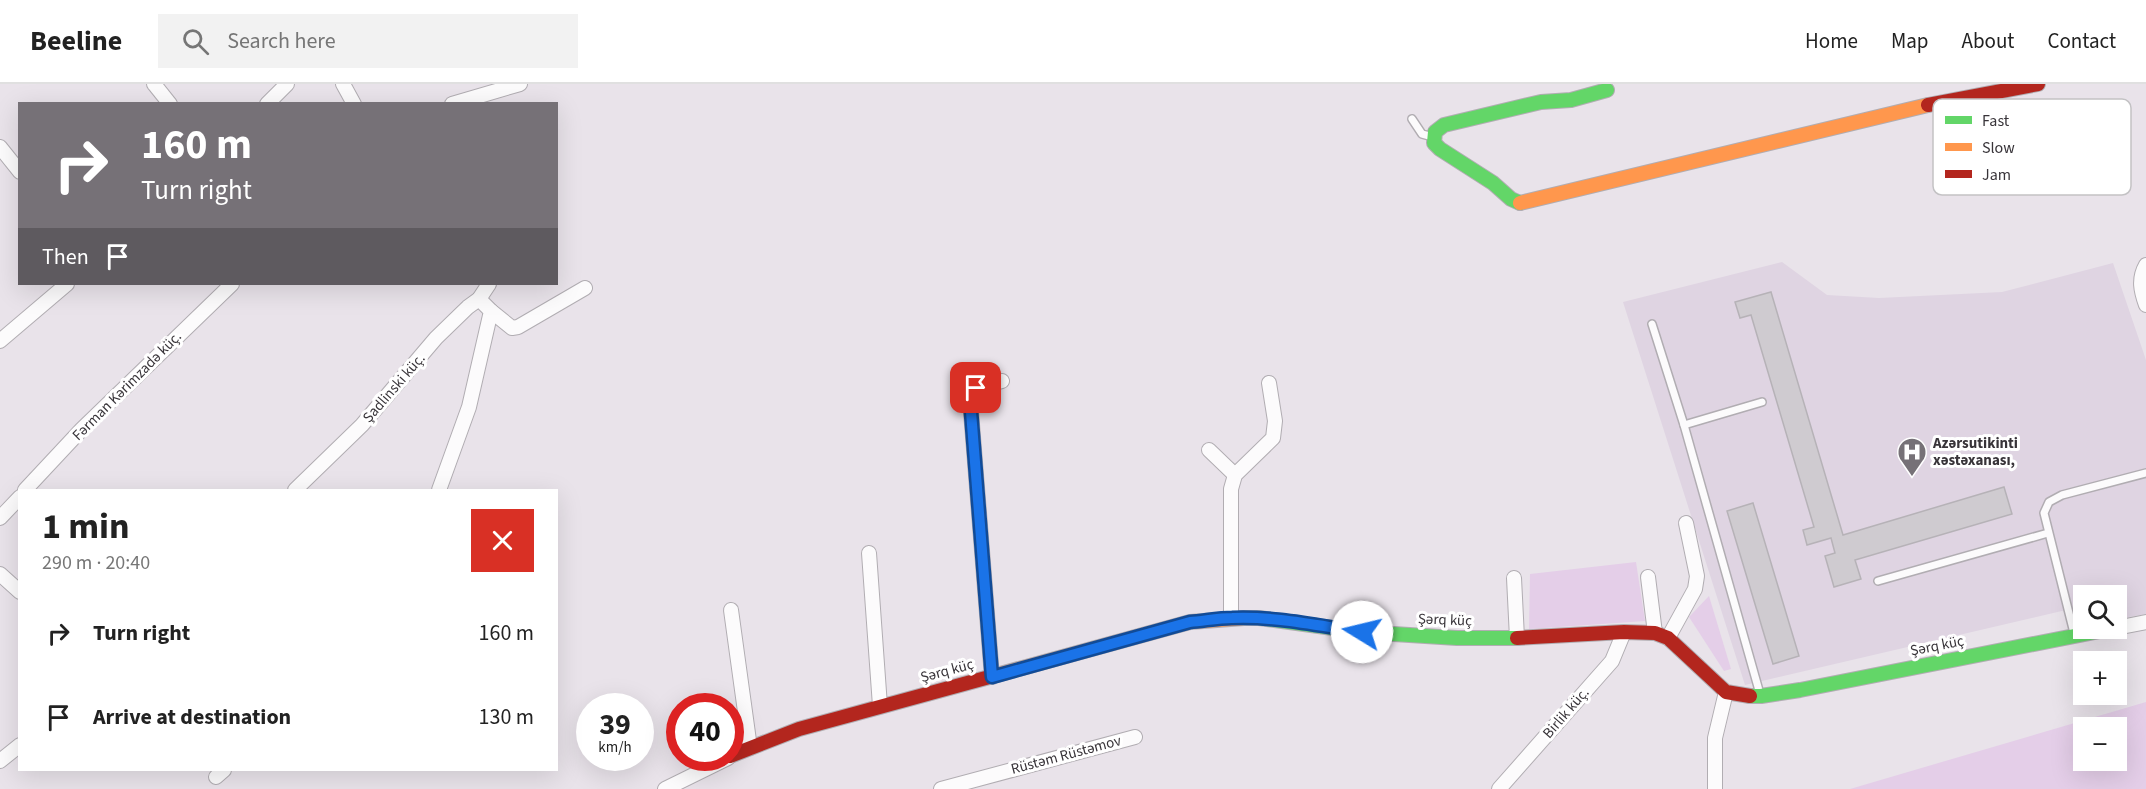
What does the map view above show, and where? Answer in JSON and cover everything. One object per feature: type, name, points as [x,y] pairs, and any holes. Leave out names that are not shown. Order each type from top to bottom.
[{"type":"street","points":[[154,84],[168,102]]},
{"type":"street","points":[[269,102],[287,84]]},
{"type":"street","points":[[343,84],[353,102]]},
{"type":"street","points":[[459,102],[520,84]]},
{"type":"street","points":[[1958,99],[2038,84]]},
{"type":"street","points":[[1607,90],[1571,100],[1541,102],[1444,125],[1433,136],[1434,143],[1438,148],[1488,180],[1511,200],[1524,203],[1933,104]]},
{"type":"street","points":[[0,147],[18,170]]},
{"type":"street","points":[[2146,265],[2140,279],[2146,305]]},
{"type":"street","points":[[0,341],[66,285]]},
{"type":"street","name":"Fərman Kərimzadə küç.","points":[[26,489],[82,429],[231,285]]},
{"type":"street","name":"Şadlinski küç.","points":[[296,489],[362,425],[436,338],[479,299],[488,285]]},
{"type":"street","points":[[479,299],[512,328],[518,327],[585,288]]},
{"type":"street","points":[[439,489],[470,407],[491,311]]},
{"type":"street","points":[[992,677],[970,399],[976,388],[1002,381]]},
{"type":"street","points":[[1231,618],[1231,489],[1235,475],[1273,438],[1275,421],[1269,383]]},
{"type":"street","points":[[1209,450],[1235,475]]},
{"type":"street","points":[[0,518],[18,499]]},
{"type":"street","points":[[1661,635],[1695,589],[1697,576],[1686,523]]},
{"type":"street","points":[[869,553],[880,706]]},
{"type":"street","points":[[0,574],[18,590]]},
{"type":"street","points":[[1648,577],[1661,635],[1726,692],[1715,738],[1715,789]]},
{"type":"street","points":[[1515,578],[1517,638]]},
{"type":"street","points":[[731,610],[750,748]]},
{"type":"street","name":"Şərq küç","points":[[744,751],[799,729],[1190,622],[1259,618],[1396,636],[1517,638],[1624,632],[1661,635]]},
{"type":"street","name":"Şərq küç","points":[[2127,626],[2146,622]]},
{"type":"street","name":"Birlik küç.","points":[[1499,789],[1612,661],[1624,632]]},
{"type":"street","name":"Şərq küç","points":[[1726,692],[1761,696],[2073,636]]},
{"type":"street","name":"Rüstəm Rüstəmov","points":[[940,789],[963,786],[1135,737]]},
{"type":"street","points":[[0,761],[18,747]]},
{"type":"street","name":"Şərq küç","points":[[665,789],[701,771]]},
{"type":"lane","points":[[1412,119],[1422,134],[1433,136]]},
{"type":"lane","points":[[1652,324],[1684,425],[1761,696]]},
{"type":"lane","points":[[1684,425],[1762,402]]},
{"type":"lane","points":[[2073,632],[2044,513],[2049,502],[2062,495],[2146,473]]},
{"type":"lane","points":[[1878,581],[2048,533]]},
{"type":"shaded area","name":"Azərsutikinti xəstəxanası,","points":[[1782,262],[1827,295],[1879,298],[2002,292],[2113,263],[2146,360],[2146,614],[2127,617],[2127,585],[2073,585],[2073,608],[1745,685],[1623,302]]},
{"type":"shaded area","points":[[1636,562],[1645,621],[1529,629],[1530,574]]},
{"type":"shaded area","points":[[1709,596],[1731,669],[1724,671],[1689,617]]},
{"type":"shaded area","points":[[2146,702],[2146,789],[1850,789],[2073,723],[2073,771],[2127,771],[2127,717],[2095,717]]},
{"type":"building","points":[[1771,292],[1843,535],[2004,487],[2012,514],[1855,560],[1861,579],[1834,587],[1825,556],[1835,553],[1831,538],[1807,545],[1803,530],[1814,527],[1751,315],[1740,318],[1735,302]]},
{"type":"building","points":[[1753,503],[1799,656],[1773,664],[1727,511]]},
{"type":"traffic: fast","points":[[1520,203],[1440,149],[1434,143],[1435,132],[1444,125],[1541,102],[1571,100],[1607,90]]},
{"type":"traffic: fast","points":[[1244,618],[1362,632],[1457,638],[1517,638]]},
{"type":"traffic: fast","points":[[1750,696],[1800,690],[2073,636]]},
{"type":"traffic: slow","points":[[1520,203],[1928,105]]},
{"type":"traffic: slow","points":[[993,676],[1190,622],[1244,618]]},
{"type":"traffic: jam","points":[[1959,99],[2038,84]]},
{"type":"traffic: jam","points":[[1928,105],[1933,104]]},
{"type":"traffic: jam","points":[[1517,638],[1624,632],[1655,633],[1668,638],[1726,692],[1750,696]]},
{"type":"traffic: jam","points":[[744,751],[799,729],[993,676]]},
{"type":"place","name":"Azərsutikinti xəstəxanası,","points":[[1912,478]]},
{"type":"route","points":[[976,388],[970,399],[992,677],[1190,622],[1259,618],[1362,632]]}]
